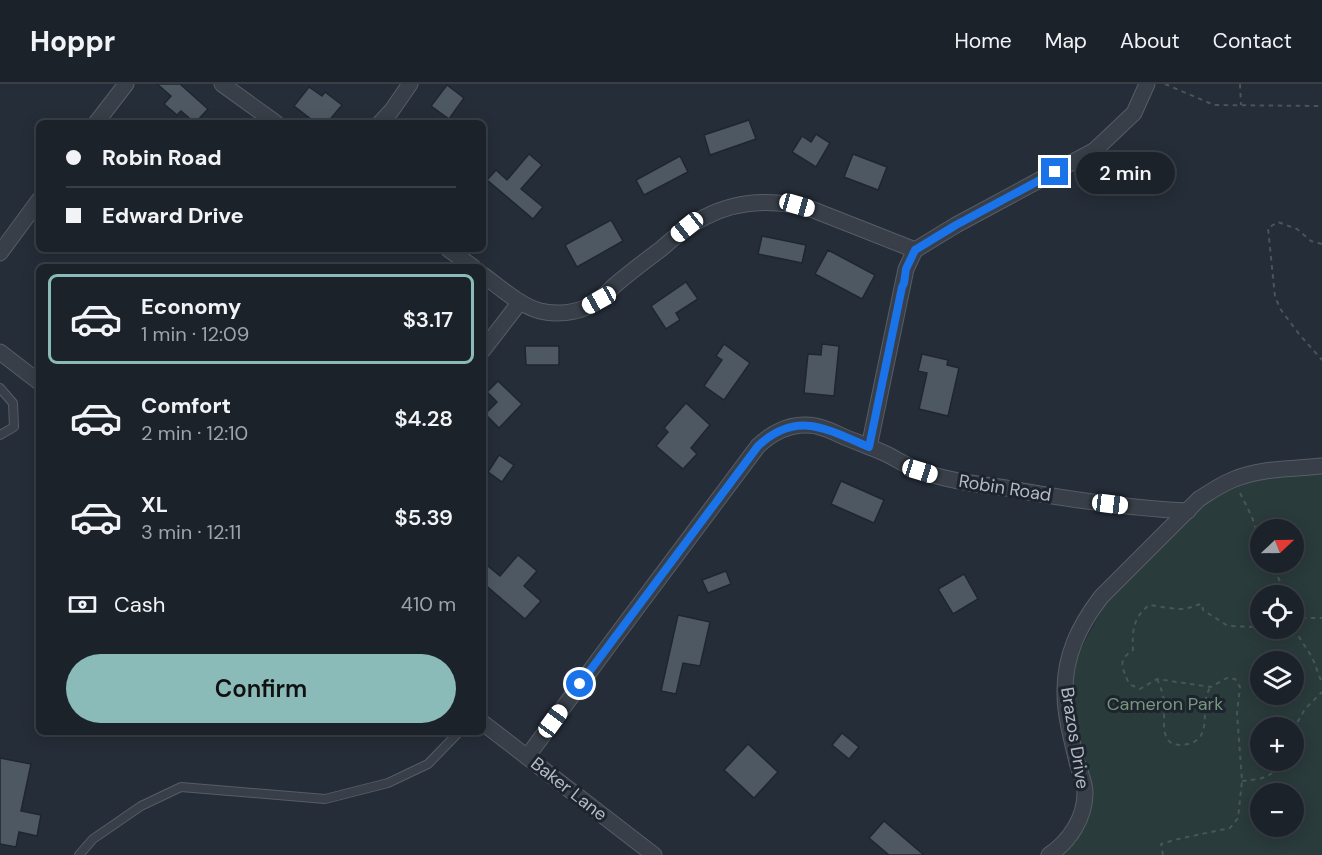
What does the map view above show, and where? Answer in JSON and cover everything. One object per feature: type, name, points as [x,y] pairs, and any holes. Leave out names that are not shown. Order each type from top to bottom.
[{"type":"street","points":[[98,120],[126,84]]},
{"type":"street","points":[[222,84],[272,120]]},
{"type":"street","points":[[383,120],[410,84]]},
{"type":"street","points":[[869,447],[906,269],[915,250],[956,225],[1095,150],[1134,113],[1147,84]]},
{"type":"street","points":[[486,277],[527,306],[542,311],[572,312],[599,300],[687,227],[712,213],[740,204],[776,202],[797,205],[915,250]]},
{"type":"street","points":[[0,253],[36,204]]},
{"type":"street","points":[[452,252],[469,264]]},
{"type":"street","points":[[486,346],[520,302]]},
{"type":"street","points":[[0,352],[36,380]]},
{"type":"street","name":"Robin Road","points":[[527,757],[737,473],[758,446],[778,431],[792,426],[817,426],[886,454],[920,471],[942,477],[1048,495],[1151,509],[1188,511]]},
{"type":"street","name":"Brazos Drive","points":[[1049,855],[1065,841],[1079,820],[1085,793],[1065,704],[1065,678],[1074,642],[1088,614],[1101,597],[1213,489],[1233,479],[1254,473],[1322,466]]},
{"type":"street","name":"Baker Lane","points":[[486,725],[654,855]]},
{"type":"lane","points":[[0,388],[13,403],[14,427],[0,435]]},
{"type":"lane","points":[[79,855],[93,839],[141,806],[181,787],[325,799],[388,783],[428,764],[456,735]]},
{"type":"path","points":[[1165,84],[1214,105],[1322,106]]},
{"type":"path","points":[[1240,84],[1241,105]]},
{"type":"path","points":[[1322,244],[1311,241],[1297,229],[1278,222],[1268,228],[1275,297],[1281,310],[1322,360]]},
{"type":"path","points":[[1233,479],[1253,519]]},
{"type":"path","points":[[1211,687],[1157,679],[1140,689],[1129,684],[1122,663],[1124,656],[1133,650],[1132,632],[1139,613],[1149,605],[1188,608],[1202,604],[1203,610],[1228,626],[1250,627]]},
{"type":"path","points":[[1304,618],[1322,618]]},
{"type":"path","points":[[1300,639],[1312,657],[1322,683]]},
{"type":"path","points":[[1157,679],[1164,702],[1165,733],[1170,742],[1177,745],[1195,742],[1202,736],[1205,702],[1211,687],[1227,678],[1235,679],[1240,687],[1237,713],[1242,781],[1238,818],[1230,828],[1161,844],[1162,855]]},
{"type":"path","points":[[1300,717],[1322,692]]},
{"type":"path","points":[[1242,781],[1271,775],[1276,771]]},
{"type":"green space","name":"Cameron Park","points":[[1322,466],[1322,855],[1043,855],[1079,820],[1078,765],[1065,678],[1116,584],[1199,499],[1273,470]]},
{"type":"building","points":[[157,84],[180,84],[208,109],[198,120],[192,120],[181,111],[177,115],[164,104],[171,96]]},
{"type":"building","points":[[447,85],[464,98],[449,119],[431,106]]},
{"type":"building","points":[[309,87],[322,96],[325,92],[342,105],[330,120],[312,120],[294,106]]},
{"type":"building","points":[[749,120],[756,139],[710,155],[704,135]]},
{"type":"building","points":[[816,134],[830,143],[816,167],[792,152],[802,136],[811,142]]},
{"type":"building","points":[[529,154],[542,165],[521,189],[543,207],[533,219],[487,180],[496,170],[507,180]]},
{"type":"building","points":[[853,154],[887,167],[878,190],[844,177]]},
{"type":"building","points":[[680,156],[688,172],[644,195],[636,180]]},
{"type":"building","points":[[611,220],[623,241],[577,267],[565,245]]},
{"type":"building","points":[[762,236],[806,245],[802,263],[758,254]]},
{"type":"building","points":[[828,250],[875,275],[862,299],[815,274]]},
{"type":"building","points":[[686,282],[698,299],[676,313],[680,320],[666,329],[651,306]]},
{"type":"building","points":[[724,344],[750,363],[724,400],[704,386],[722,360],[716,356]]},
{"type":"building","points":[[822,344],[839,346],[834,396],[804,393],[808,354],[821,355]]},
{"type":"building","points":[[525,346],[559,346],[559,365],[526,365]]},
{"type":"building","points":[[922,354],[948,360],[947,365],[959,368],[948,416],[919,409],[927,373],[918,371]]},
{"type":"building","points":[[498,381],[522,404],[499,428],[486,415],[497,402],[487,392]]},
{"type":"building","points":[[686,403],[710,425],[691,448],[697,454],[683,469],[656,446],[668,432],[664,428]]},
{"type":"building","points":[[499,455],[514,465],[502,482],[488,472]]},
{"type":"building","points":[[841,481],[884,500],[874,523],[831,504]]},
{"type":"building","points":[[518,555],[537,571],[524,586],[541,601],[525,619],[486,586],[486,564],[500,576]]},
{"type":"building","points":[[726,571],[731,584],[708,593],[702,580]]},
{"type":"building","points":[[964,574],[978,599],[953,614],[938,589]]},
{"type":"building","points":[[678,615],[710,622],[700,666],[683,663],[676,694],[661,691]]},
{"type":"building","points":[[842,733],[859,747],[849,759],[832,745]]},
{"type":"building","points":[[748,744],[778,772],[754,798],[724,770]]},
{"type":"building","points":[[0,758],[31,764],[21,811],[41,815],[37,836],[19,832],[16,847],[0,844]]},
{"type":"building","points":[[884,821],[924,855],[889,855],[869,838]]},
{"type":"route","points":[[580,684],[758,446],[767,438],[792,426],[817,426],[869,447],[906,269],[915,250],[956,225],[1055,172]]}]
